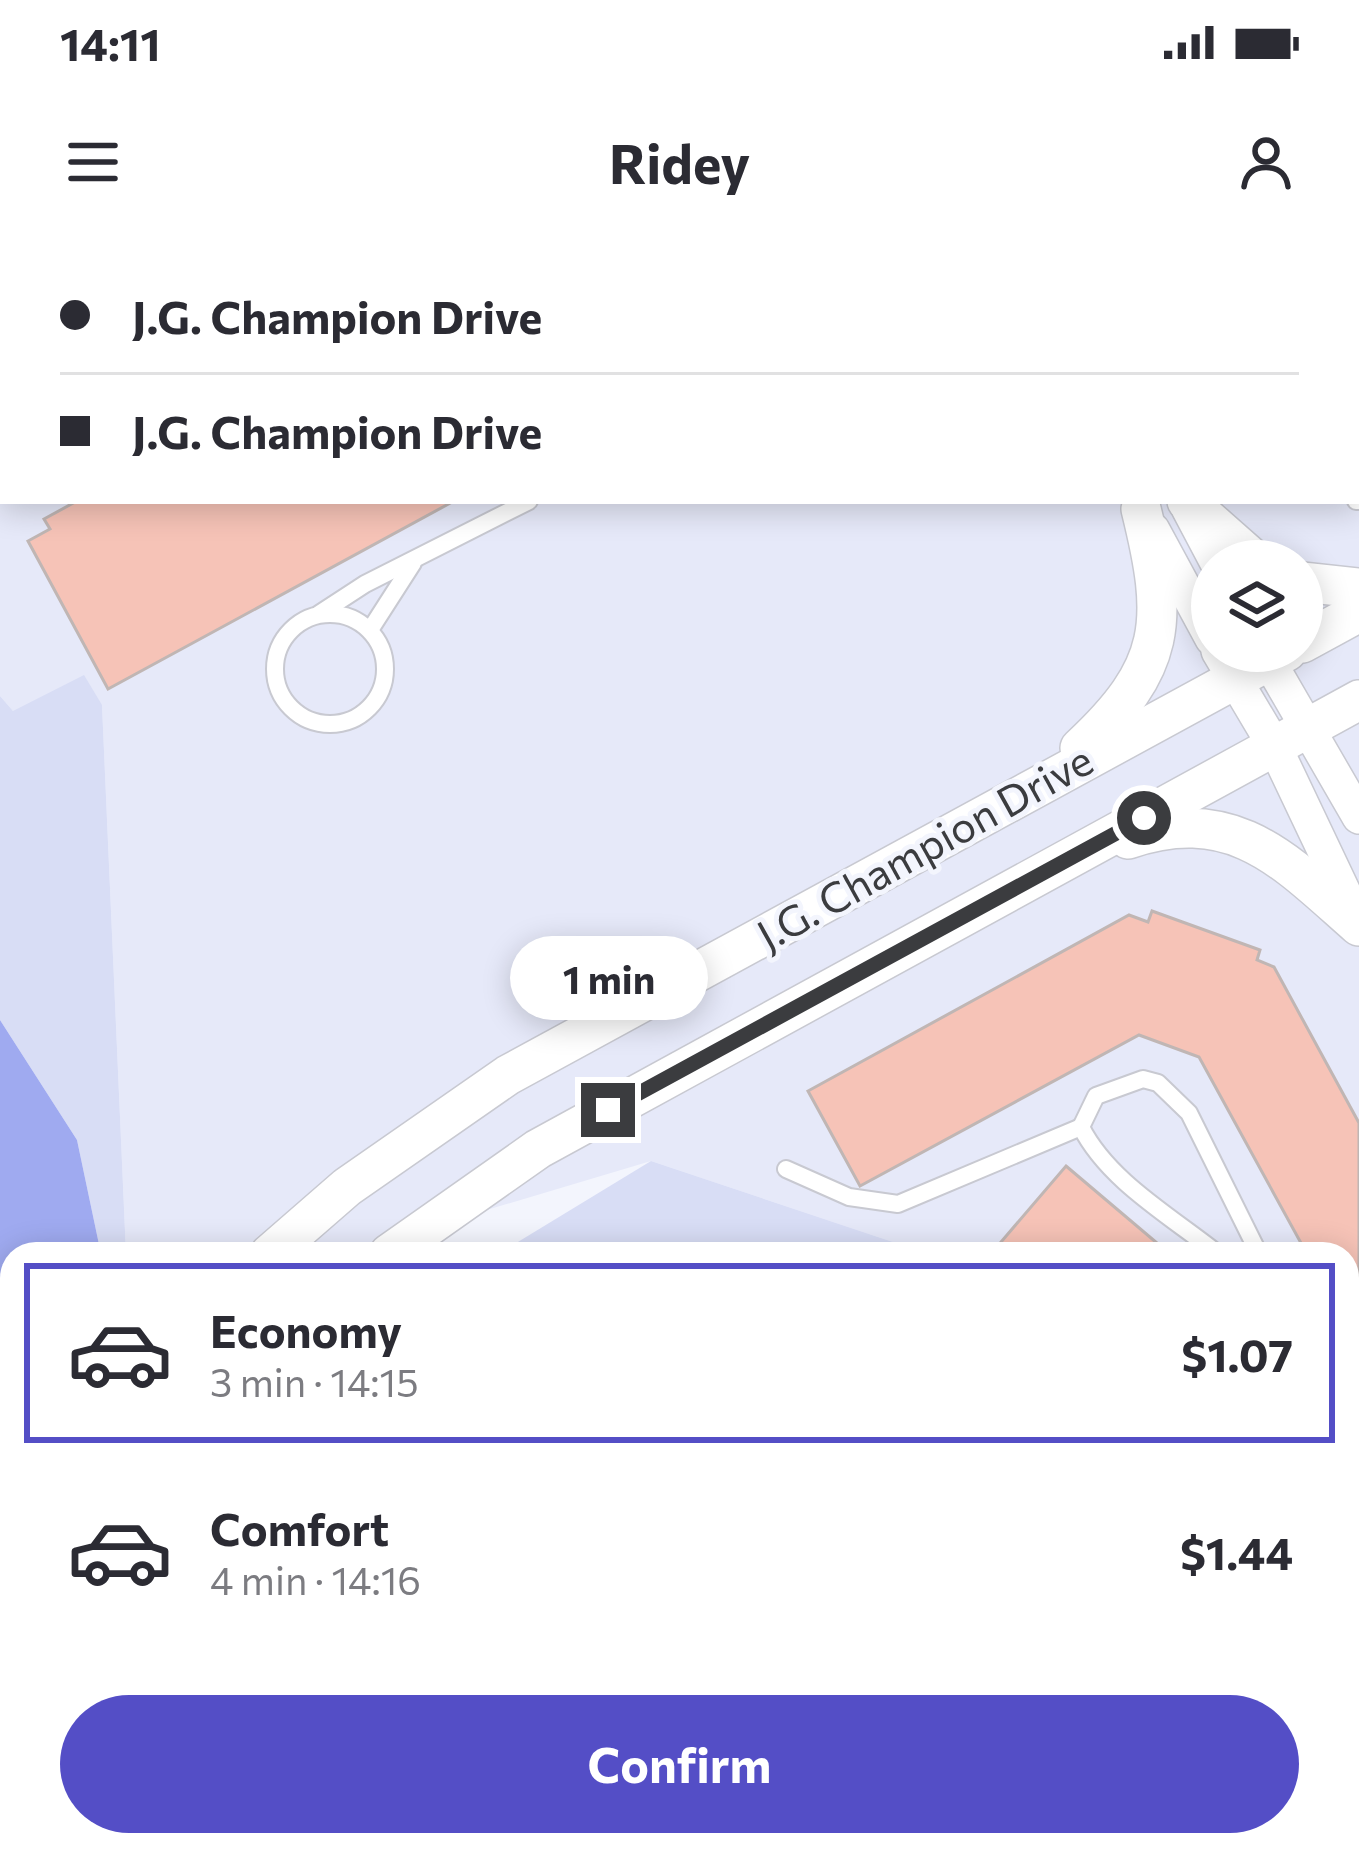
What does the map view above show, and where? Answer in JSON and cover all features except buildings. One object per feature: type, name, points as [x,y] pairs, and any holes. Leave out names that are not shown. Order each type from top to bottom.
[{"type":"street","points":[[1188,504],[1206,540]]},
{"type":"street","points":[[1190,504],[1232,540]]},
{"type":"street","points":[[1139,505],[1191,600]]},
{"type":"street","points":[[1041,785],[1111,720],[1148,669],[1158,609],[1139,505]]},
{"type":"street","points":[[1323,585],[1359,588]]},
{"type":"street","name":"J.G. Champion Drive","points":[[1323,628],[1359,612]]},
{"type":"street","name":"J.G. Champion Drive","points":[[285,1242],[347,1187],[508,1076],[1041,785],[1235,672]]},
{"type":"street","points":[[1268,672],[1359,925]]},
{"type":"street","name":"J.G. Champion Drive","points":[[406,1242],[538,1149],[1359,700]]},
{"type":"street","points":[[1291,738],[1359,818]]},
{"type":"street","points":[[1077,856],[1149,832],[1231,834],[1266,846],[1359,925]]},
{"type":"lane","points":[[319,615],[338,614],[370,630],[385,662],[378,696],[353,719],[318,724],[287,705],[274,670],[287,634],[365,584],[523,504]]},
{"type":"lane","points":[[370,630],[413,562]]},
{"type":"lane","points":[[785,1169],[849,1197],[898,1204],[1081,1127],[1096,1096],[1142,1078],[1158,1083],[1189,1113],[1253,1242]]},
{"type":"lane","points":[[1081,1127],[1106,1164],[1203,1242]]},
{"type":"shaded area","points":[[0,504],[1359,504],[1359,1242],[893,1242],[651,1161],[379,1242],[125,1242],[102,705],[13,711],[0,696]]},
{"type":"shaded area","points":[[84,675],[102,705],[125,1242],[98,1242],[77,1140],[0,1020],[0,696],[13,711]]},
{"type":"shaded area","points":[[0,1020],[77,1140],[98,1242],[0,1242]]},
{"type":"shaded area","points":[[651,1161],[893,1242],[518,1242]]},
{"type":"route","points":[[608,1110],[1144,818]]}]
